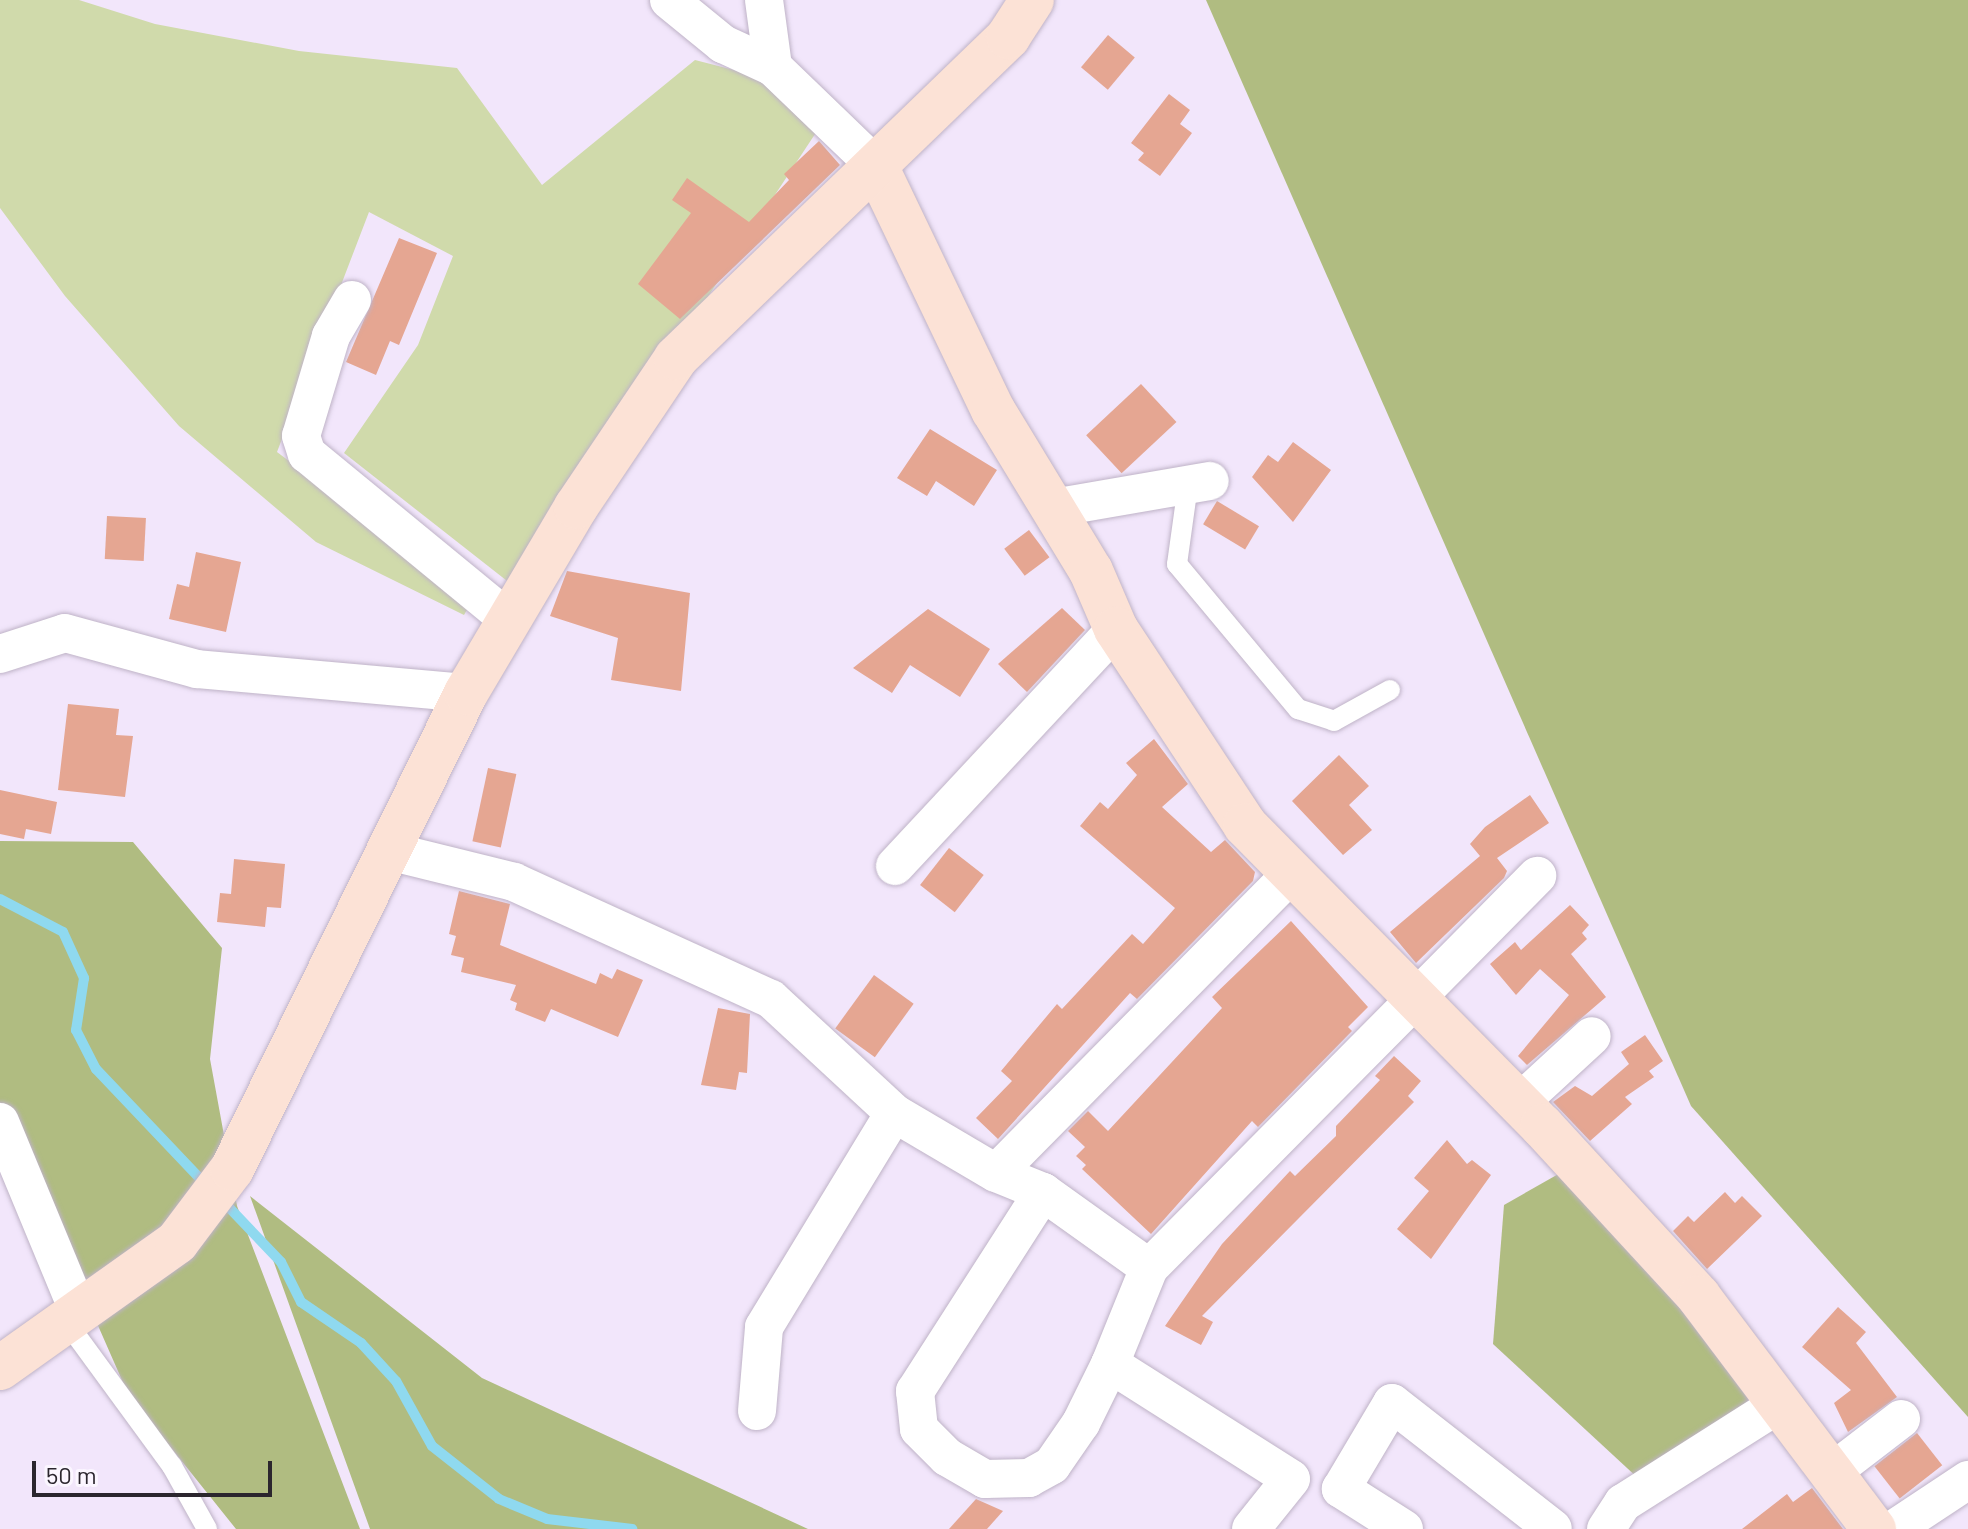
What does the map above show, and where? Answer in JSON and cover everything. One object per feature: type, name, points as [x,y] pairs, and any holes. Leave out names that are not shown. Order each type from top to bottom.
[{"type":"street","points":[[669,0],[723,44],[773,67],[876,166],[993,410],[1091,571],[1116,629],[1245,825],[1518,1104],[1699,1297],[1874,1529]]},
{"type":"street","points":[[764,0],[773,67]]},
{"type":"street","points":[[0,1368],[177,1242],[232,1169],[466,693],[676,358],[793,239],[876,166],[1008,37],[1032,0]]},
{"type":"street","points":[[352,300],[331,336],[305,422],[301,436],[307,454],[509,620]]},
{"type":"street","points":[[1053,508],[1199,483]]},
{"type":"street","points":[[895,866],[1116,629]]},
{"type":"street","points":[[0,654],[65,633],[197,669],[466,693]]},
{"type":"street","points":[[389,851],[514,882],[771,999],[894,1113],[996,1173],[1043,1192],[1149,1268]]},
{"type":"street","points":[[996,1173],[1292,873]]},
{"type":"street","points":[[1043,1192],[915,1391],[919,1429],[947,1457],[985,1479],[1029,1478],[1052,1465],[1081,1423],[1110,1364],[1149,1268],[1537,876]]},
{"type":"street","points":[[1518,1104],[1592,1036]]},
{"type":"street","points":[[757,1411],[764,1327],[894,1113]]},
{"type":"street","points":[[0,1122],[72,1315]]},
{"type":"street","points":[[1110,1364],[1291,1479],[1341,1489],[1404,1529]]},
{"type":"street","points":[[1341,1489],[1392,1403],[1553,1529]]},
{"type":"street","points":[[1606,1529],[1623,1503],[1779,1404]]},
{"type":"street","points":[[1832,1472],[1901,1419]]},
{"type":"street","points":[[1251,1529],[1291,1479]]},
{"type":"street","points":[[1894,1529],[1968,1480]]},
{"type":"lane","points":[[1199,483],[1177,564],[1298,709],[1334,721],[1390,690]]},
{"type":"lane","points":[[72,1315],[172,1466],[207,1529]]},
{"type":"green space","points":[[0,0],[79,0],[155,24],[299,51],[457,68],[542,185],[695,60],[769,79],[821,125],[516,588],[344,453],[418,345],[453,256],[369,212],[277,452],[473,599],[464,615],[316,542],[179,426],[65,296],[0,208]]},
{"type":"green space","points":[[1206,0],[1968,0],[1968,1417],[1691,1106]]},
{"type":"green space","points":[[0,841],[133,842],[222,948],[210,1059],[237,1206],[360,1529],[236,1529],[128,1394],[0,1102]]},
{"type":"green space","points":[[1562,1172],[1768,1401],[1640,1480],[1493,1344],[1504,1205]]},
{"type":"green space","points":[[250,1196],[482,1378],[808,1529],[370,1529]]},
{"type":"building","points":[[1108,35],[1135,57],[1108,90],[1081,67]]},
{"type":"building","points":[[1169,94],[1190,110],[1180,124],[1192,133],[1160,176],[1138,160],[1144,153],[1131,143]]},
{"type":"building","points":[[819,141],[840,165],[680,319],[638,284],[691,213],[672,200],[687,178],[749,222],[789,180],[784,174]]},
{"type":"building","points":[[399,238],[437,253],[399,345],[390,341],[376,375],[346,362]]},
{"type":"building","points":[[1141,384],[1176,422],[1122,473],[1086,435]]},
{"type":"building","points":[[930,429],[997,470],[974,506],[936,481],[927,496],[897,478]]},
{"type":"building","points":[[1293,442],[1331,470],[1293,522],[1252,477],[1268,455],[1278,462]]},
{"type":"building","points":[[1217,501],[1259,526],[1245,549],[1203,524]]},
{"type":"building","points":[[107,516],[146,518],[144,561],[105,559]]},
{"type":"building","points":[[1029,530],[1049,557],[1025,576],[1004,549]]},
{"type":"building","points":[[196,552],[241,562],[226,632],[169,619],[177,584],[189,587]]},
{"type":"building","points":[[567,571],[690,593],[681,691],[611,680],[618,638],[550,616]]},
{"type":"building","points":[[1062,608],[1085,630],[1027,692],[998,664]]},
{"type":"building","points":[[928,609],[990,649],[960,697],[910,665],[892,693],[853,668]]},
{"type":"building","points":[[68,704],[119,709],[116,735],[133,736],[125,797],[58,790]]},
{"type":"building","points":[[1154,739],[1188,784],[1162,807],[1211,852],[1225,840],[1255,872],[1253,881],[1137,999],[1130,993],[998,1139],[976,1118],[1012,1081],[1001,1071],[1057,1004],[1062,1009],[1132,934],[1143,944],[1175,908],[1080,826],[1100,802],[1108,809],[1137,775],[1126,763]]},
{"type":"building","points":[[1339,755],[1369,786],[1349,805],[1372,830],[1343,855],[1292,801]]},
{"type":"building","points":[[488,768],[516,774],[501,847],[472,841]]},
{"type":"building","points":[[0,790],[57,802],[51,834],[26,829],[24,839],[0,834]]},
{"type":"building","points":[[1530,795],[1549,823],[1497,858],[1507,871],[1504,878],[1416,963],[1390,932],[1480,856],[1470,844],[1485,827]]},
{"type":"building","points":[[949,848],[984,875],[955,912],[920,885]]},
{"type":"building","points":[[234,859],[285,864],[281,908],[267,907],[265,927],[217,922],[220,893],[231,894]]},
{"type":"building","points":[[459,891],[510,904],[500,945],[596,984],[600,973],[612,979],[617,969],[643,980],[618,1037],[551,1009],[545,1022],[515,1010],[517,1003],[510,1000],[516,985],[461,972],[464,958],[451,955],[456,936],[449,934]]},
{"type":"building","points":[[1570,905],[1589,925],[1582,933],[1587,939],[1571,954],[1606,997],[1527,1065],[1518,1056],[1569,995],[1540,969],[1516,995],[1490,964],[1515,942],[1521,950]]},
{"type":"building","points":[[1291,921],[1368,1007],[1348,1027],[1352,1031],[1258,1127],[1252,1121],[1151,1234],[1082,1169],[1086,1165],[1076,1156],[1085,1147],[1068,1131],[1088,1111],[1108,1131],[1222,1008],[1212,997]]},
{"type":"building","points":[[874,975],[914,1004],[875,1057],[835,1028]]},
{"type":"building","points":[[718,1008],[750,1014],[747,1073],[739,1072],[736,1090],[701,1085]]},
{"type":"building","points":[[1645,1035],[1663,1061],[1649,1071],[1654,1077],[1625,1097],[1632,1104],[1590,1141],[1553,1102],[1575,1086],[1592,1096],[1629,1064],[1621,1052]]},
{"type":"building","points":[[1394,1056],[1421,1081],[1408,1096],[1414,1102],[1202,1316],[1213,1322],[1201,1345],[1165,1326],[1222,1244],[1290,1171],[1295,1176],[1336,1136],[1336,1126],[1380,1080],[1375,1076]]},
{"type":"building","points":[[1447,1140],[1467,1164],[1472,1160],[1491,1175],[1431,1259],[1397,1229],[1429,1191],[1414,1178]]},
{"type":"building","points":[[1725,1192],[1735,1203],[1742,1196],[1762,1216],[1707,1269],[1673,1231],[1688,1216],[1694,1222]]},
{"type":"building","points":[[1838,1307],[1866,1332],[1856,1343],[1897,1397],[1848,1432],[1834,1403],[1851,1390],[1802,1347]]},
{"type":"building","points":[[1917,1433],[1942,1465],[1900,1499],[1874,1466]]},
{"type":"building","points":[[1812,1488],[1843,1529],[1742,1529],[1787,1494],[1793,1502]]},
{"type":"building","points":[[976,1499],[1003,1511],[987,1529],[949,1529]]},
{"type":"waterway","points":[[0,899],[63,932],[84,978],[76,1030],[96,1069],[206,1185]]},
{"type":"waterway","points":[[221,1199],[281,1262],[301,1302],[361,1343],[396,1381],[432,1446],[499,1499],[547,1519],[632,1529]]}]
